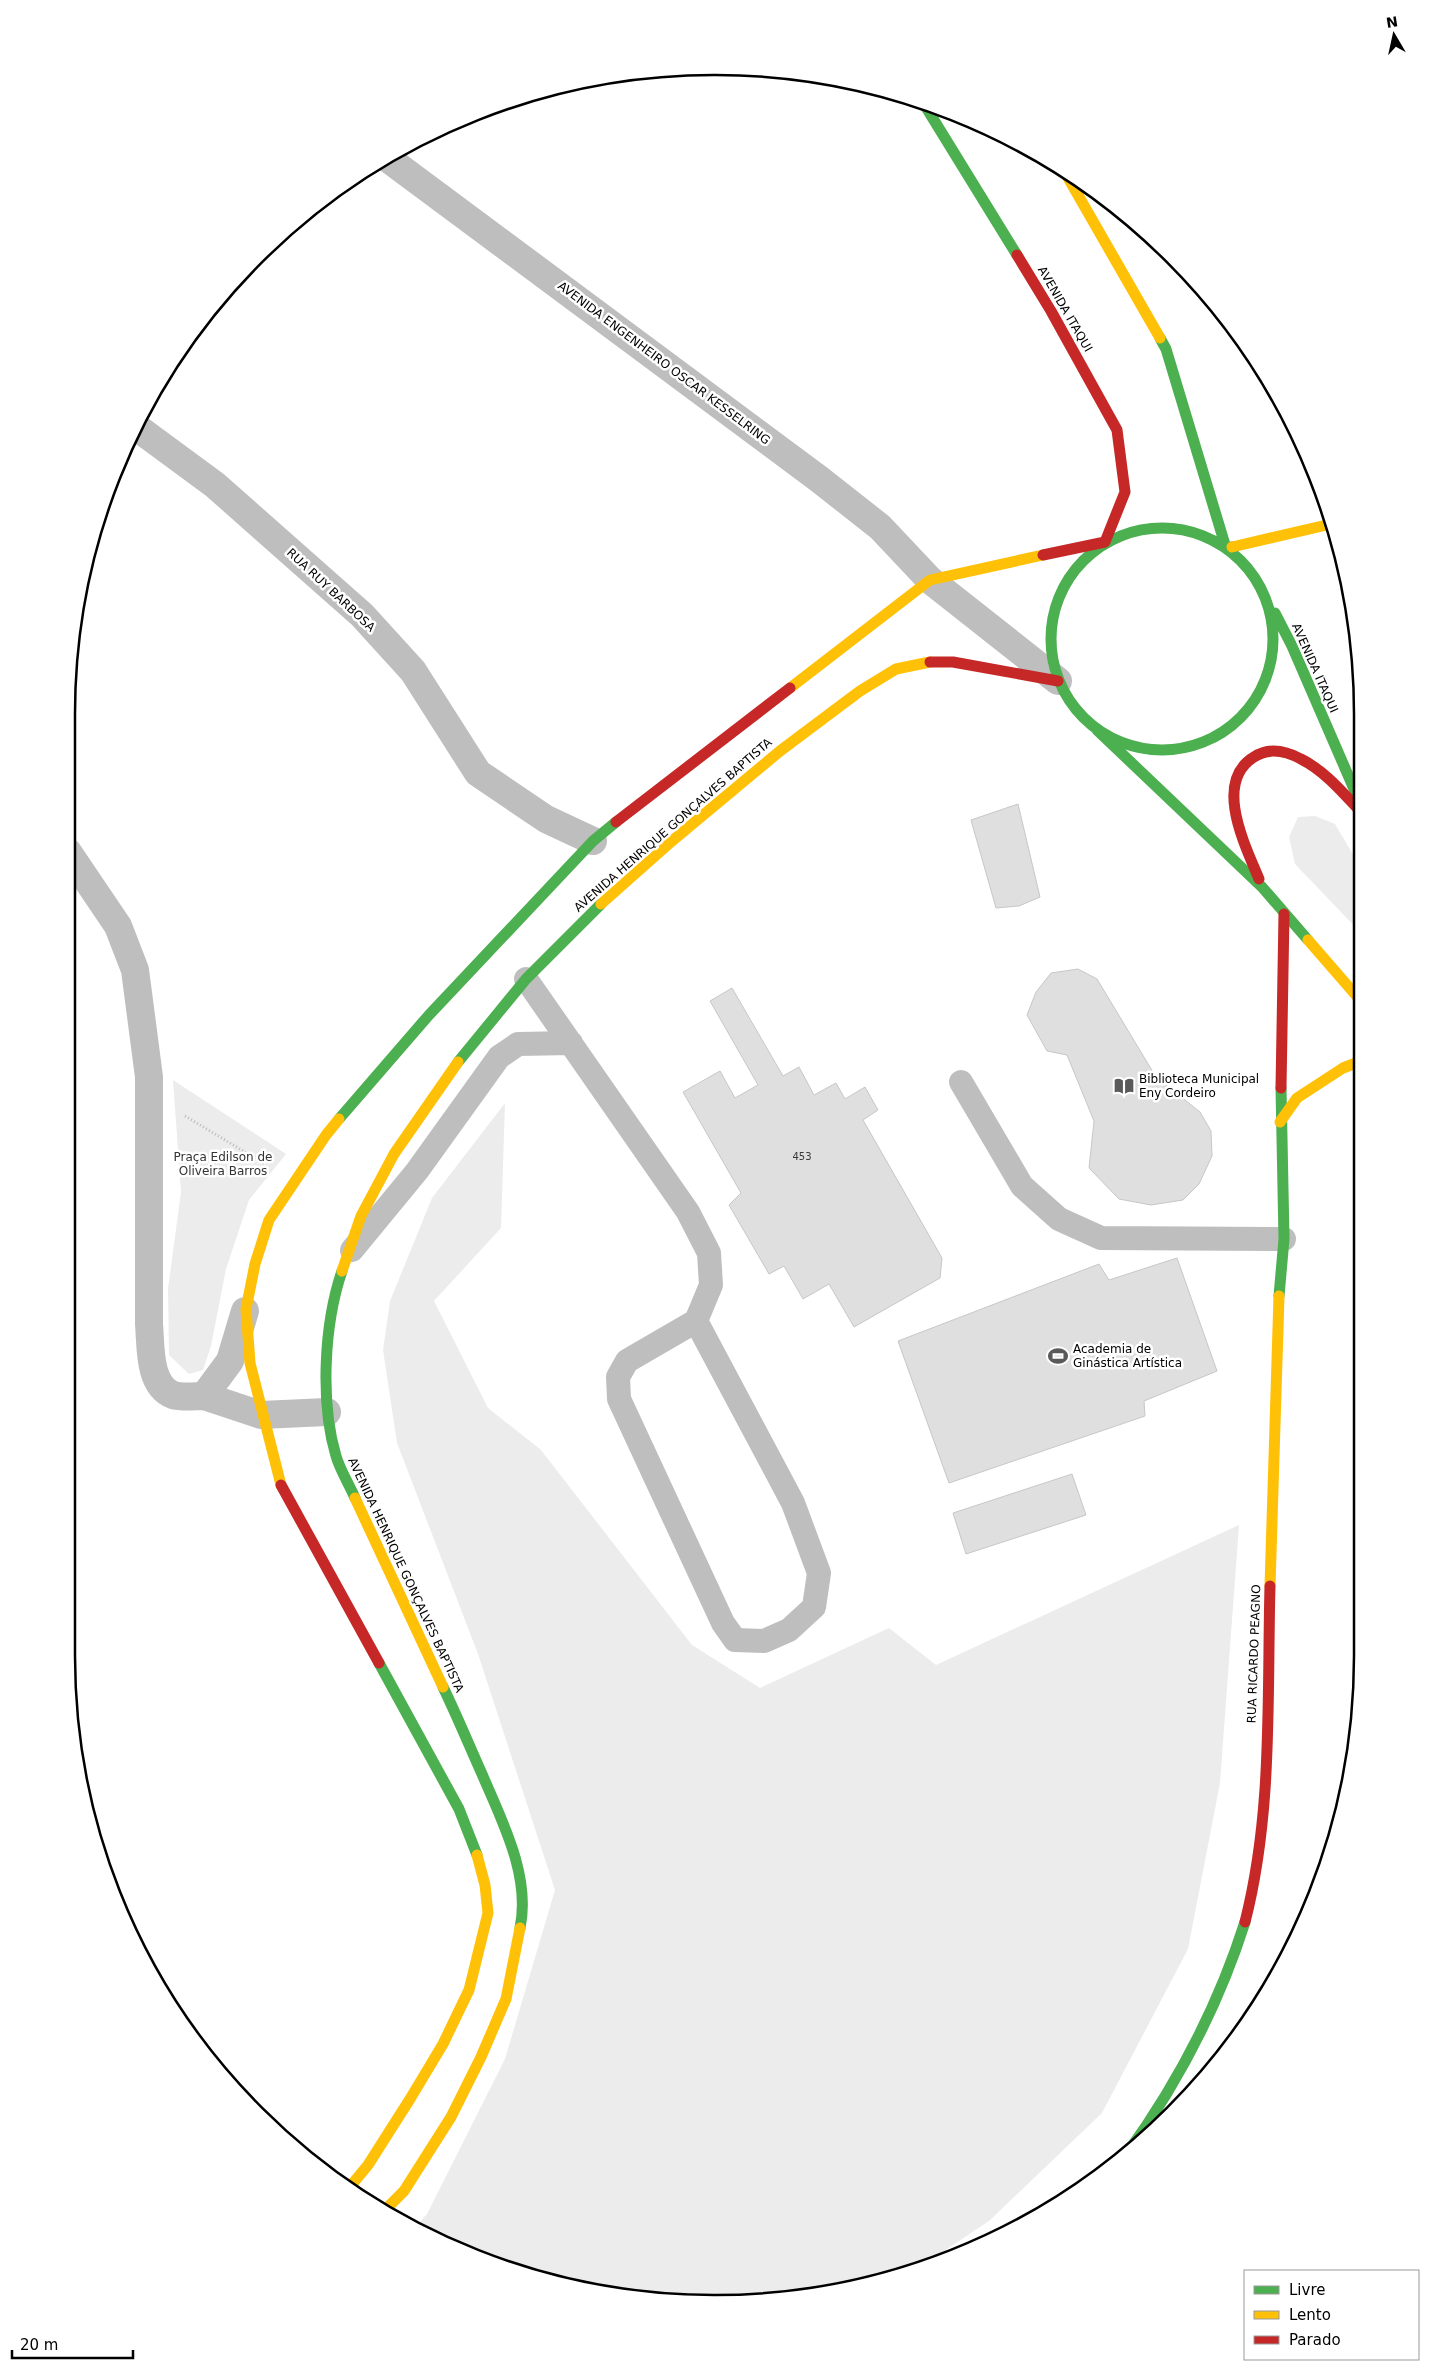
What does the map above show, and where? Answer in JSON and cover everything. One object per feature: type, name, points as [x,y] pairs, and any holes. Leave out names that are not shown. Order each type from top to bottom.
[{"type":"main road","name":"AVENIDA ITAQUI","points":[[929,113],[1051,310],[1117,430],[1125,492],[1105,542]]},
{"type":"main road","points":[[1072,184],[1166,349],[1226,548]]},
{"type":"main road","points":[[1226,548],[1325,526]]},
{"type":"main road","points":[[353,2183],[368,2164],[443,2044],[469,1990],[488,1913],[485,1885],[475,1848],[459,1809],[278,1480],[250,1363],[246,1309],[255,1264],[269,1220],[326,1135],[428,1015],[593,842],[930,580],[1105,542],[1134,531],[1167,527],[1198,533],[1226,548],[1250,570],[1266,597],[1274,628],[1272,660],[1262,690],[1244,716],[1218,736],[1189,748],[1157,751],[1126,745],[1097,730]]},
{"type":"main road","points":[[1105,542],[1080,563],[1062,589],[1056,604],[1051,619],[1050,651],[1058,681],[1074,709],[1262,887],[1354,992]]},
{"type":"main road","name":"AVENIDA ITAQUI","points":[[1266,597],[1292,646],[1354,790]]},
{"type":"main road","name":"AVENIDA HENRIQUE GONÇALVES BAPTISTA","points":[[389,2206],[404,2191],[451,2117],[481,2057],[506,1999],[523,1915],[519,1878],[508,1837],[458,1717],[336,1457],[327,1412],[327,1369],[332,1315],[337,1287],[361,1216],[394,1154],[469,1046],[526,979],[582,920],[672,841],[780,751],[860,691],[896,670],[922,662],[953,662],[1058,681]]},
{"type":"main road","points":[[1262,887],[1236,821],[1234,786],[1240,766],[1248,758],[1263,752],[1281,751],[1292,755],[1314,767],[1354,805]]},
{"type":"main road","name":"RUA RICARDO PEAGNO","points":[[1148,2125],[1179,2078],[1202,2034],[1241,1936],[1254,1884],[1264,1818],[1277,1316],[1284,1239],[1280,1122],[1284,914]]},
{"type":"main road","points":[[1280,1122],[1297,1098],[1343,1068],[1354,1064]]},
{"type":"street","name":"AVENIDA ENGENHEIRO OSCAR KESSELRING","points":[[393,162],[819,479],[880,527],[930,580],[1058,681]]},
{"type":"street","name":"RUA RUY BARBOSA","points":[[142,431],[215,485],[362,615],[413,671],[478,773],[546,819],[593,842]]},
{"type":"street","points":[[75,862],[118,926],[135,970],[150,1095],[149,1324],[152,1365],[162,1389],[173,1395],[186,1397],[204,1396],[261,1415],[327,1412]]},
{"type":"street","points":[[204,1396],[230,1362],[246,1309]]},
{"type":"lane","points":[[526,979],[688,1212],[709,1253],[711,1285],[696,1321],[627,1361],[618,1377],[619,1399],[723,1623],[735,1640],[764,1641],[789,1630],[814,1608],[819,1573],[793,1503],[696,1321]]},
{"type":"lane","points":[[350,1253],[417,1171],[499,1057],[518,1044],[571,1043]]},
{"type":"lane","points":[[961,1082],[1022,1186],[1059,1219],[1101,1238],[1284,1239]]},
{"type":"path","points":[[150,1095],[294,1181]]},
{"type":"green space","points":[[1315,816],[1335,824],[1354,856],[1354,926],[1295,864],[1289,837],[1298,817]]},
{"type":"green space","name":"Praça Edilson de Oliveira Barros","points":[[173,1080],[286,1154],[249,1200],[226,1269],[211,1346],[203,1370],[189,1374],[169,1355],[168,1289],[181,1192]]},
{"type":"green space","points":[[505,1103],[501,1228],[434,1301],[488,1408],[541,1450],[692,1645],[760,1688],[889,1628],[936,1665],[1239,1525],[1220,1783],[1188,1949],[1102,2113],[989,2221],[941,2253],[880,2273],[798,2290],[756,2294],[673,2294],[631,2290],[549,2273],[509,2261],[470,2246],[419,2222],[427,2214],[505,2059],[555,1890],[478,1654],[397,1443],[383,1350],[390,1301],[432,1198]]},
{"type":"building","points":[[1018,804],[1040,897],[1019,906],[996,908],[971,820]]},
{"type":"building","name":"Biblioteca Municipal Eny Cordeiro","points":[[1078,969],[1097,979],[1156,1077],[1200,1112],[1211,1131],[1212,1156],[1199,1184],[1183,1200],[1151,1205],[1119,1199],[1089,1168],[1094,1121],[1067,1055],[1047,1051],[1027,1015],[1036,992],[1051,973]]},
{"type":"building","points":[[732,988],[783,1076],[799,1067],[814,1095],[836,1083],[845,1099],[865,1087],[878,1110],[863,1120],[942,1258],[940,1278],[854,1327],[829,1284],[803,1299],[784,1266],[769,1274],[729,1205],[741,1193],[683,1092],[720,1071],[735,1098],[758,1085],[710,1001]]},
{"type":"building","name":"Academia de Ginástica Artística","points":[[1177,1258],[1217,1371],[1144,1401],[1145,1416],[949,1483],[898,1341],[1099,1264],[1109,1280]]},
{"type":"building","points":[[1072,1474],[1086,1515],[966,1554],[953,1513]]},
{"type":"traffic: fast","points":[[929,113],[1017,255]]},
{"type":"traffic: fast","points":[[1160,338],[1166,349],[1226,548],[1232,547]]},
{"type":"traffic: fast","points":[[1151,528],[1173,528],[1205,536],[1224,546],[1241,560],[1255,577],[1265,596],[1271,617],[1273,639],[1271,661],[1265,682],[1255,701],[1241,718],[1224,732],[1194,746],[1173,750],[1151,750],[1130,746],[1109,737],[1091,725],[1076,710],[1064,692],[1055,671],[1051,650],[1051,628],[1055,607],[1064,586],[1076,568],[1091,553],[1109,541],[1130,532],[1151,528]]},
{"type":"traffic: fast","points":[[1275,613],[1292,646],[1354,789]]},
{"type":"traffic: fast","points":[[1097,730],[1262,887],[1308,940]]},
{"type":"traffic: fast","points":[[339,1119],[429,1015],[593,841],[616,822]]},
{"type":"traffic: fast","points":[[458,1062],[526,979],[601,904]]},
{"type":"traffic: fast","points":[[1279,1296],[1284,1239],[1281,1088]]},
{"type":"traffic: fast","points":[[342,1271],[331,1315],[326,1363],[326,1388],[331,1435],[336,1456],[355,1498]]},
{"type":"traffic: fast","points":[[379,1663],[459,1809],[477,1855]]},
{"type":"traffic: fast","points":[[443,1687],[513,1849],[522,1889],[520,1928]]},
{"type":"traffic: fast","points":[[1145,2128],[1195,2043],[1222,1984],[1245,1922]]},
{"type":"traffic: slow","points":[[1072,184],[1160,338]]},
{"type":"traffic: slow","points":[[1232,547],[1325,525]]},
{"type":"traffic: slow","points":[[790,688],[930,580],[1043,555]]},
{"type":"traffic: slow","points":[[601,904],[672,841],[780,751],[860,691],[896,669],[930,662]]},
{"type":"traffic: slow","points":[[1308,940],[1354,993]]},
{"type":"traffic: slow","points":[[342,1271],[361,1216],[394,1154],[458,1062]]},
{"type":"traffic: slow","points":[[1280,1122],[1297,1098],[1343,1068],[1354,1064]]},
{"type":"traffic: slow","points":[[281,1485],[250,1363],[246,1309],[255,1264],[269,1220],[326,1135],[339,1119]]},
{"type":"traffic: slow","points":[[1270,1586],[1279,1296]]},
{"type":"traffic: slow","points":[[355,1498],[443,1687]]},
{"type":"traffic: slow","points":[[353,2183],[368,2165],[410,2099],[443,2044],[469,1990],[488,1913],[485,1885],[477,1855]]},
{"type":"traffic: slow","points":[[389,2206],[404,2191],[451,2117],[481,2057],[506,1999],[520,1928]]},
{"type":"traffic: jam","points":[[1017,255],[1051,311],[1117,430],[1125,492],[1105,542],[1043,555]]},
{"type":"traffic: jam","points":[[930,662],[953,662],[1058,681]]},
{"type":"traffic: jam","points":[[616,822],[790,688]]},
{"type":"traffic: jam","points":[[1259,879],[1240,832],[1234,798],[1236,782],[1242,768],[1254,757],[1266,752],[1278,751],[1301,759],[1326,776],[1354,805]]},
{"type":"traffic: jam","points":[[1281,1088],[1284,914]]},
{"type":"traffic: jam","points":[[281,1485],[379,1663]]},
{"type":"traffic: jam","points":[[1245,1922],[1254,1881],[1264,1797],[1267,1755],[1270,1586]]},
{"type":"place","name":"Biblioteca Municipal Eny Cordeiro","points":[[1124,1086]]},
{"type":"place","name":"Academia de Ginástica Artística","points":[[1058,1356]]}]
